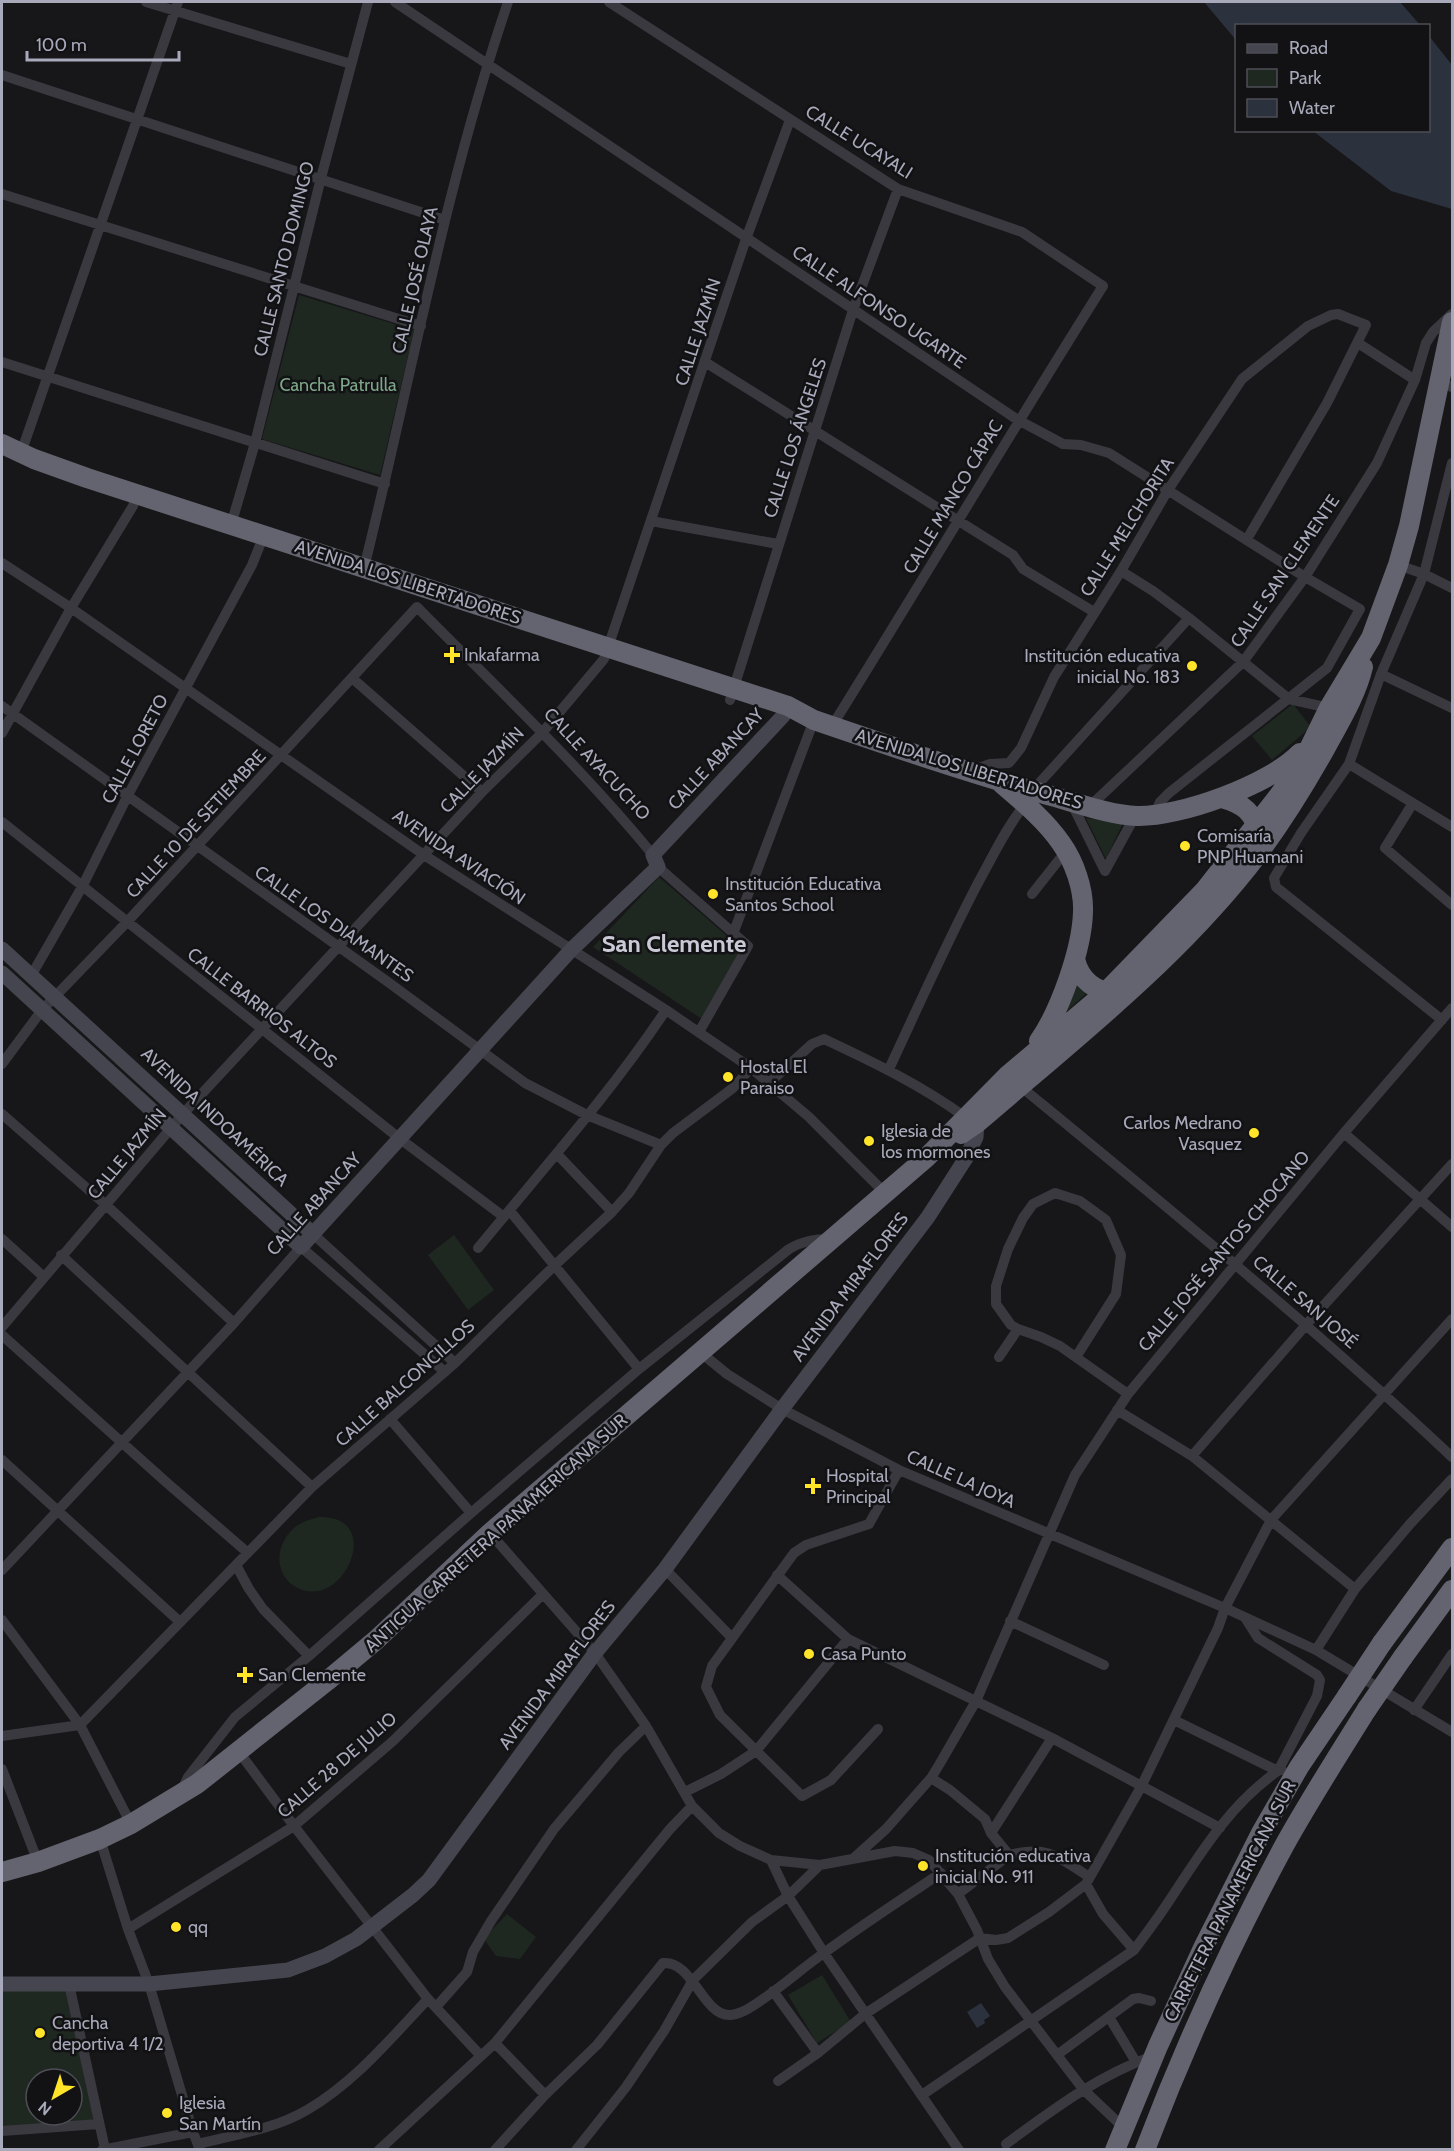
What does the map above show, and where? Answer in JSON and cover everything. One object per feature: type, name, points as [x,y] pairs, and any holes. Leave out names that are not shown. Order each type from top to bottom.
[{"type":"highway","name":"ANTIGUA CARRETERA PANAMERICANA SUR","points":[[2,1872],[38,1862],[100,1839],[131,1824],[198,1784],[239,1752],[376,1640],[490,1533],[885,1192],[971,1120],[1020,1086],[1126,995],[1218,901],[1247,868],[1308,781],[1360,679],[1371,638],[1398,565],[1447,385],[1452,322]]},
{"type":"highway","name":"AVENIDA LOS LIBERTADORES","points":[[2,444],[135,500],[262,541],[419,598],[606,653],[732,694],[783,716],[823,723]]},
{"type":"highway","name":"AVENIDA LOS LIBERTADORES","points":[[2,458],[84,490],[135,500],[231,525],[262,541],[364,568],[419,598]]},
{"type":"highway","name":"ANTIGUA CARRETERA PANAMERICANA SUR","points":[[971,1120],[1027,1059],[1105,993],[1205,890],[1280,794],[1306,755],[1329,708],[1371,638]]},
{"type":"highway","name":"AVENIDA LOS LIBERTADORES","points":[[732,694],[788,706],[823,723],[1034,796],[1144,816],[1222,798],[1280,770],[1302,752],[1316,732]]},
{"type":"highway","points":[[1027,1059],[1050,1025],[1075,959],[1083,911],[1078,877],[1062,843],[1034,796]]},
{"type":"highway","points":[[1222,798],[1242,806],[1252,815],[1263,846]]},
{"type":"highway","points":[[1075,959],[1077,969],[1099,991],[1126,995]]},
{"type":"highway","name":"CARRETERA PANAMERICANA SUR","points":[[1115,2150],[1145,2059],[1261,1833],[1300,1766],[1382,1643],[1452,1548]]},
{"type":"highway","name":"CARRETERA PANAMERICANA SUR","points":[[1145,2150],[1183,2056],[1228,1955],[1285,1845],[1367,1709],[1452,1590]]},
{"type":"street","points":[[146,2],[177,6],[351,63]]},
{"type":"street","name":"CALLE SANTO DOMINGO","points":[[231,525],[255,443],[321,178],[368,2]]},
{"type":"street","name":"CALLE ALFONSO UGARTE","points":[[395,2],[1018,420],[1063,444],[1081,445],[1109,453],[1305,577],[1360,609],[1327,668],[1289,699]]},
{"type":"street","name":"CALLE JOSÉ OLAYA","points":[[364,568],[445,220],[487,63],[508,2]]},
{"type":"street","name":"CALLE UCAYALI","points":[[609,2],[898,189],[1022,232],[1103,286]]},
{"type":"street","points":[[21,453],[177,6]]},
{"type":"street","points":[[2,75],[445,220]]},
{"type":"street","name":"CALLE JAZMÍN","points":[[2,1327],[171,1127],[482,792],[542,733],[606,653],[746,239],[790,120]]},
{"type":"street","name":"CALLE LOS ÁNGELES","points":[[732,694],[813,431],[853,310],[898,189]]},
{"type":"street","points":[[2,194],[421,326]]},
{"type":"street","name":"CALLE MANCO CÁPAC","points":[[734,934],[823,723],[959,520],[1018,420],[1103,286]]},
{"type":"street","name":"CALLE SAN CLEMENTE","points":[[1080,804],[1243,662],[1305,577],[1377,463],[1415,380],[1430,338],[1452,313]]},
{"type":"street","name":"CALLE MELCHORITA","points":[[970,772],[990,764],[1009,763],[1022,748],[1054,677],[1121,571],[1168,490],[1242,379],[1308,326],[1338,314],[1366,325],[1358,343]]},
{"type":"street","points":[[1247,539],[1327,403],[1358,343],[1415,380]]},
{"type":"street","points":[[2,362],[385,484]]},
{"type":"street","points":[[705,362],[959,520],[1013,555],[1023,569],[1094,612]]},
{"type":"street","points":[[1442,1020],[1276,888],[1274,878],[1349,765],[1381,674],[1424,574],[1452,463]]},
{"type":"street","points":[[2,733],[71,608],[135,500]]},
{"type":"street","points":[[651,521],[778,544]]},
{"type":"street","name":"CALLE LORETO","points":[[31,976],[81,887],[262,541]]},
{"type":"street","name":"AVENIDA AVIACIÓN","points":[[2,563],[71,608],[424,855],[666,1010],[751,1068],[809,1117],[885,1192]]},
{"type":"street","points":[[1398,565],[1424,574],[1452,588]]},
{"type":"street","points":[[1121,571],[1189,618],[1289,699],[1329,708]]},
{"type":"street","name":"CALLE 10 DE SETIEMBRE","points":[[2,1064],[42,1010],[283,755],[419,598]]},
{"type":"street","name":"CALLE AYACUCHO","points":[[419,598],[633,830],[656,861],[748,946],[699,1032]]},
{"type":"street","points":[[889,1069],[933,972],[1012,821],[1189,618]]},
{"type":"street","points":[[1381,674],[1452,708]]},
{"type":"street","points":[[352,678],[482,792]]},
{"type":"street","points":[[1080,804],[1105,872],[1144,816],[1169,793],[1289,699]]},
{"type":"street","name":"CALLE LOS DIAMANTES","points":[[2,706],[525,1083],[587,1115],[662,1145]]},
{"type":"street","name":"CALLE ABANCAY","points":[[2,1570],[234,1323],[479,1049],[656,861],[783,716]]},
{"type":"street","points":[[1349,765],[1450,826],[1452,812]]},
{"type":"street","points":[[1413,803],[1385,848],[1452,905]]},
{"type":"street","name":"CALLE BARRIOS ALTOS","points":[[2,822],[399,1138],[507,1214],[555,1265],[639,1369]]},
{"type":"street","points":[[1032,894],[1066,851]]},
{"type":"street","name":"AVENIDA INDOAMÉRICA","points":[[2,949],[455,1363]]},
{"type":"street","name":"AVENIDA INDOAMÉRICA","points":[[2,973],[301,1247],[445,1372]]},
{"type":"street","name":"CALLE JOSÉ SANTOS CHOCANO","points":[[855,1857],[886,1829],[931,1778],[976,1701],[1075,1475],[1128,1394],[1344,1133],[1452,1008]]},
{"type":"street","points":[[478,1248],[634,1057],[666,1010]]},
{"type":"street","points":[[769,1083],[812,1044],[824,1039],[889,1069],[939,1097],[971,1120]]},
{"type":"street","name":"CALLE BALCONCILLOS","points":[[80,1725],[312,1487],[455,1363],[612,1212],[630,1193],[662,1145],[686,1122],[733,1088],[751,1068]]},
{"type":"street","name":"CALLE SAN JOSÉ","points":[[1020,1086],[1235,1263],[1385,1394],[1452,1457]]},
{"type":"street","points":[[2,1114],[106,1205],[234,1323]]},
{"type":"street","name":"AVENIDA MIRAFLORES","points":[[2,1984],[149,1984],[288,1970],[325,1956],[373,1927],[414,1895],[429,1880],[595,1653],[665,1569],[950,1185],[976,1137],[971,1120]]},
{"type":"street","points":[[1344,1133],[1452,1227]]},
{"type":"street","points":[[557,1154],[612,1212]]},
{"type":"street","points":[[1192,1456],[1305,1326],[1452,1164]]},
{"type":"street","points":[[1076,1357],[1116,1294],[1121,1255],[1106,1220],[1080,1201],[1055,1193],[1033,1204],[1023,1218],[1008,1249],[996,1286],[996,1304],[1011,1325],[1060,1346],[1128,1394]]},
{"type":"street","points":[[2,1239],[44,1277]]},
{"type":"street","points":[[180,1795],[188,1777],[236,1717],[639,1369],[789,1249],[813,1239],[831,1239]]},
{"type":"street","points":[[61,1255],[312,1487]]},
{"type":"street","points":[[778,2081],[818,2053],[865,2014],[980,1938],[996,1940],[1008,1938],[1040,1918],[1088,1880],[1141,1787],[1218,1628],[1225,1608],[1271,1520],[1452,1319]]},
{"type":"street","points":[[999,1358],[1018,1329]]},
{"type":"street","points":[[2,1335],[248,1553]]},
{"type":"street","name":"CALLE LA JOYA","points":[[700,1352],[727,1374],[782,1410],[899,1470],[1225,1608],[1316,1650],[1452,1732]]},
{"type":"street","points":[[1117,1410],[1192,1456],[1355,1589]]},
{"type":"street","points":[[390,1419],[471,1513]]},
{"type":"street","points":[[2,1460],[180,1622]]},
{"type":"street","points":[[878,1729],[831,1780],[801,1796],[720,1715],[706,1687],[712,1666],[794,1553],[806,1545],[869,1524],[899,1470]]},
{"type":"street","points":[[1316,1650],[1355,1589],[1452,1479]]},
{"type":"street","points":[[490,1533],[595,1653],[646,1726],[692,1806],[719,1833],[740,1846],[771,1860],[820,1865],[896,1851],[913,1853],[929,1860],[958,1894],[988,1959],[1005,1988],[1083,2089],[1123,2127]]},
{"type":"street","points":[[236,1565],[263,1609],[309,1656]]},
{"type":"street","points":[[665,1569],[732,1638]]},
{"type":"street","points":[[777,1575],[848,1639],[1052,1738],[1220,1828]]},
{"type":"street","name":"CALLE 28 DE JULIO","points":[[128,1929],[294,1826],[393,1741],[542,1595]]},
{"type":"street","points":[[1245,1618],[1258,1638],[1317,1675],[1320,1680],[1317,1696],[1278,1771]]},
{"type":"street","points":[[2,1620],[80,1725],[131,1824]]},
{"type":"street","points":[[1010,1621],[1104,1665]]},
{"type":"street","points":[[685,1792],[721,1774],[756,1751],[848,1639]]},
{"type":"street","points":[[1414,1710],[1452,1654]]},
{"type":"street","points":[[1174,1720],[1278,1771]]},
{"type":"street","points":[[2,1736],[80,1725]]},
{"type":"street","points":[[100,1839],[128,1929],[149,1984],[199,2146],[269,2126],[306,2110],[337,2089],[372,2059],[467,1972],[473,1952],[491,1921],[554,1829],[619,1752],[646,1726]]},
{"type":"street","points":[[991,1833],[1052,1738]]},
{"type":"street","points":[[239,1752],[432,2003],[480,2055]]},
{"type":"street","points":[[922,2095],[1134,1950],[1168,1904],[1204,1847],[1252,1789],[1278,1771],[1300,1766]]},
{"type":"street","points":[[2,1769],[38,1862]]},
{"type":"street","points":[[931,1778],[973,1807],[1009,1855]]},
{"type":"street","points":[[380,2150],[495,2043],[670,1829],[692,1806]]},
{"type":"street","points":[[958,1894],[1009,1855],[1042,1850],[1056,1856],[1088,1880],[1103,1914],[1134,1950]]},
{"type":"street","points":[[771,1860],[788,1896],[824,1953],[959,2150]]},
{"type":"street","points":[[564,2150],[577,2148],[633,2078],[664,2031],[693,1980],[752,1922],[788,1896],[820,1865]]},
{"type":"street","points":[[495,2150],[545,2095],[597,2045],[663,1963],[671,1963],[693,1980],[706,2000],[719,2012],[727,2015],[744,2011],[941,1873]]},
{"type":"street","points":[[69,1984],[104,2149],[193,2132]]},
{"type":"street","points":[[773,1991],[818,2053]]},
{"type":"street","points":[[1057,2055],[1133,1999],[1151,2001]]},
{"type":"street","points":[[1006,2144],[1083,2089],[1145,2059],[1109,2017]]},
{"type":"street","points":[[495,2043],[545,2095]]},
{"type":"street","points":[[2,2131],[99,2124]]},
{"type":"green space","name":"Cancha Patrulla","points":[[299,295],[414,330],[380,475],[262,439]]},
{"type":"green space","points":[[1293,704],[1311,727],[1272,760],[1252,736]]},
{"type":"green space","points":[[1086,818],[1123,823],[1106,859]]},
{"type":"green space","points":[[659,877],[741,948],[702,1019],[593,947]]},
{"type":"green space","points":[[1074,975],[1089,991],[1067,1011]]},
{"type":"green space","points":[[454,1235],[494,1290],[468,1310],[428,1255]]},
{"type":"green space","points":[[319,1517],[338,1520],[350,1530],[354,1543],[352,1558],[344,1573],[333,1584],[319,1591],[303,1590],[293,1585],[281,1570],[280,1550],[290,1532],[298,1525]]},
{"type":"green space","points":[[507,1914],[536,1937],[520,1959],[496,1956],[486,1942],[486,1936]]},
{"type":"green space","points":[[822,1975],[851,2022],[817,2043],[788,1995]]},
{"type":"green space","name":"Cancha deportiva 4 1/2","points":[[2,1987],[67,1988],[99,2123],[84,2124],[84,2067],[24,2067],[24,2127],[44,2127],[2,2130]]},
{"type":"water","points":[[1204,2],[1400,2],[1419,24],[1235,24],[1235,39]]},
{"type":"water","points":[[1430,37],[1452,65],[1452,209],[1391,191],[1314,132],[1430,132]]},
{"type":"water","points":[[981,2003],[990,2016],[977,2028],[967,2012]]},
{"type":"place","name":"Inkafarma","points":[[452,655]]},
{"type":"place","name":"Institución educativa inicial No. 183","points":[[1192,666]]},
{"type":"place","name":"Comisaría PNP Huamani","points":[[1185,846]]},
{"type":"place","name":"Institución Educativa Santos School","points":[[713,894]]},
{"type":"place","name":"Hostal El Paraiso","points":[[728,1077]]},
{"type":"place","name":"Carlos Medrano Vasquez","points":[[1254,1133]]},
{"type":"place","name":"Iglesia de los mormones","points":[[869,1141]]},
{"type":"place","name":"Hospital Principal","points":[[813,1486]]},
{"type":"place","name":"Casa Punto","points":[[809,1654]]},
{"type":"place","name":"San Clemente","points":[[245,1675]]},
{"type":"place","name":"Institución educativa inicial No. 911","points":[[923,1866]]},
{"type":"place","name":"qq","points":[[176,1927]]},
{"type":"place","name":"Cancha deportiva 4 1/2","points":[[40,2033]]},
{"type":"place","name":"Iglesia San Martín","points":[[167,2113]]},
{"type":"district","name":"San Clemente","points":[[674,944]]}]
